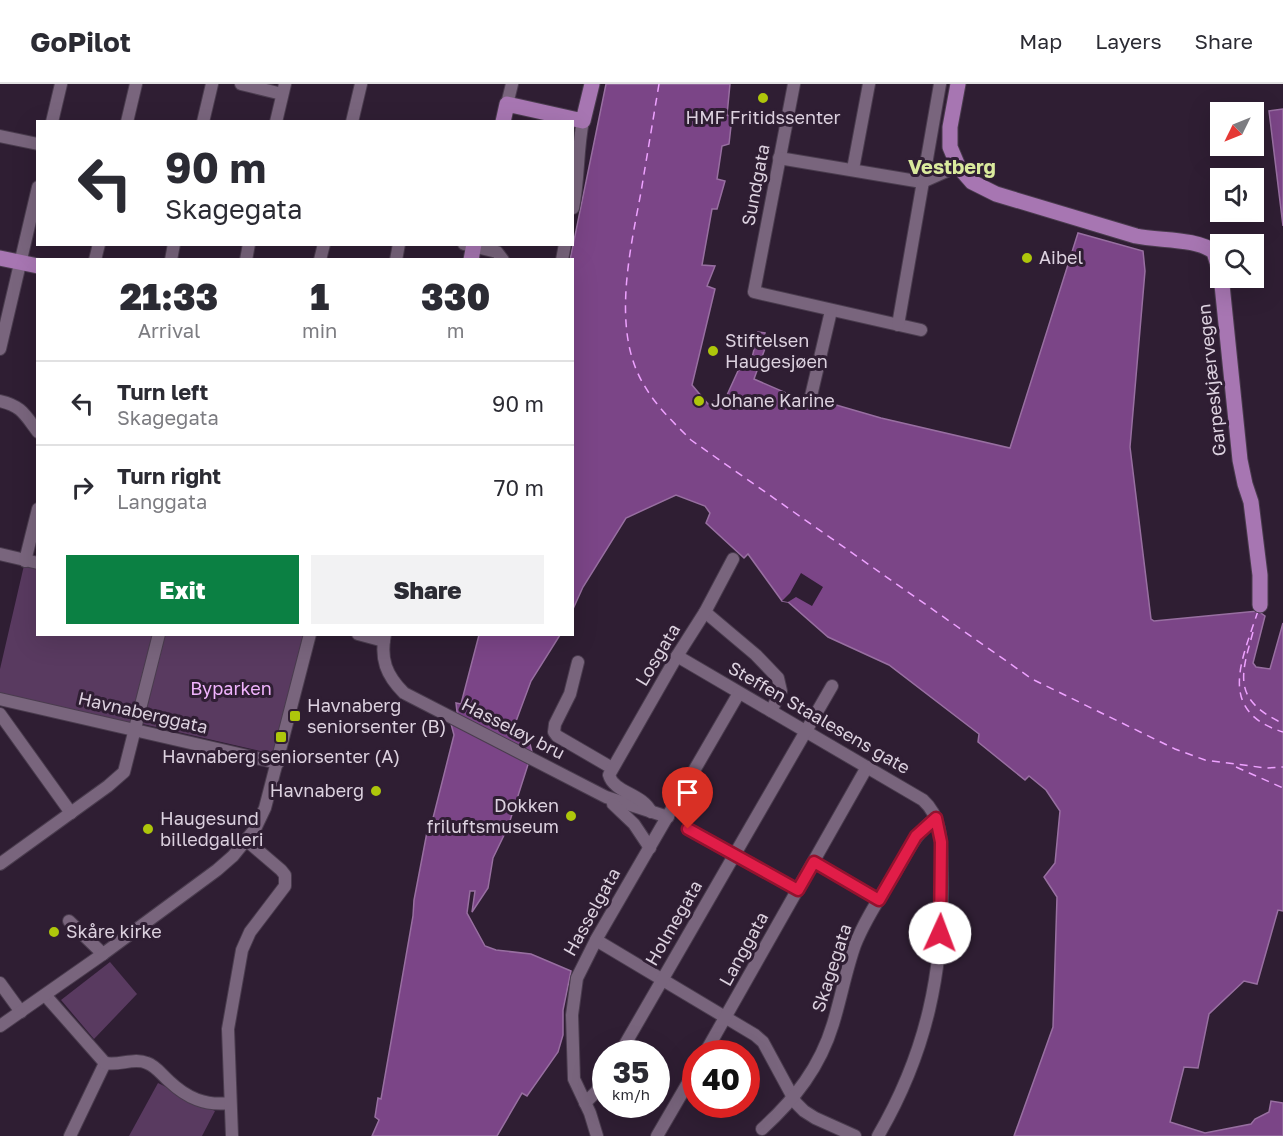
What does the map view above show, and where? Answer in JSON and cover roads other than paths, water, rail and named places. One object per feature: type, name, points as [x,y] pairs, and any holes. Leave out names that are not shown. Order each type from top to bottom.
[{"type":"main road","points":[[503,120],[507,104],[583,121],[592,84]]},
{"type":"main road","name":"Garpeskjærvegen","points":[[958,84],[949,138],[952,156],[972,182],[996,194],[1136,236],[1153,240],[1199,243],[1214,252],[1222,287],[1242,469],[1251,502],[1260,575],[1259,608]]},
{"type":"main road","points":[[0,258],[36,266]]},
{"type":"street","points":[[52,120],[61,84]]},
{"type":"street","points":[[128,120],[136,84]]},
{"type":"street","points":[[203,120],[212,84]]},
{"type":"street","points":[[241,84],[283,89],[276,120]]},
{"type":"street","points":[[352,120],[361,84]]},
{"type":"street","points":[[507,104],[512,84]]},
{"type":"street","name":"Sundgata","points":[[794,84],[754,292],[831,311]]},
{"type":"street","points":[[853,169],[869,84]]},
{"type":"street","points":[[898,325],[939,84]]},
{"type":"street","points":[[574,203],[583,121]]},
{"type":"street","points":[[0,136],[36,144]]},
{"type":"street","points":[[779,158],[922,182],[958,166]]},
{"type":"street","points":[[0,350],[36,195]]},
{"type":"street","points":[[471,249],[497,252],[502,258]]},
{"type":"street","points":[[811,396],[831,311],[921,330]]},
{"type":"street","points":[[0,401],[13,404],[22,410],[36,429]]},
{"type":"street","points":[[0,554],[31,562],[36,524]]},
{"type":"street","name":"Losgata","points":[[612,768],[705,612],[733,559]]},
{"type":"street","points":[[705,612],[756,655],[778,678],[781,691],[771,711]]},
{"type":"street","points":[[2,857],[71,813],[118,779],[124,772],[158,636]]},
{"type":"street","points":[[0,1026],[217,870],[255,829],[265,808],[278,763],[310,636]]},
{"type":"street","name":"Hasseløy bru","points":[[385,638],[382,654],[385,664],[396,685],[404,693],[606,798]]},
{"type":"street","name":"Steffen Staalesens gate","points":[[677,656],[923,800],[936,818]]},
{"type":"street","points":[[578,662],[570,694],[555,724],[554,732],[612,768],[610,780],[644,801],[651,812]]},
{"type":"street","name":"Holmegata","points":[[627,1040],[832,686]]},
{"type":"street","name":"Hasselgata","points":[[597,1136],[593,1120],[576,1088],[573,1072],[573,998],[580,970],[739,693]]},
{"type":"street","name":"Havnaberggata","points":[[2,701],[278,763]]},
{"type":"street","points":[[0,714],[71,813]]},
{"type":"street","name":"Langgata","points":[[713,1040],[867,767]]},
{"type":"street","points":[[606,798],[668,817]]},
{"type":"street","points":[[606,798],[634,824],[650,848]]},
{"type":"street","points":[[878,1136],[907,1078],[920,1044],[937,973],[942,886],[941,842],[936,818]]},
{"type":"street","name":"Skagegata","points":[[762,1128],[807,1081],[821,1056],[832,1026],[863,927],[916,836],[936,818]]},
{"type":"street","points":[[688,829],[798,890]]},
{"type":"street","points":[[232,1136],[228,1029],[242,950],[249,932],[285,886],[285,875],[281,870],[246,840]]},
{"type":"street","points":[[814,862],[879,900]]},
{"type":"street","points":[[69,921],[103,954]]},
{"type":"street","points":[[596,940],[746,1028],[763,1042],[804,1111],[855,1136]]},
{"type":"street","points":[[0,983],[21,1012]]},
{"type":"street","points":[[45,995],[105,1063],[117,1064],[138,1060],[146,1062],[177,1088],[202,1102],[230,1103]]},
{"type":"street","points":[[70,1136],[105,1063]]},
{"type":"street","points":[[657,1136],[682,1093]]},
{"type":"street","points":[[585,1103],[592,1096]]},
{"type":"place","name":"HMF Fritidssenter","points":[[763,98]]},
{"type":"place","name":"Aibel","points":[[1027,258]]},
{"type":"place","name":"Stiftelsen Haugesjøen","points":[[713,351]]},
{"type":"place","name":"Johane Karine","points":[[699,401]]},
{"type":"place","name":"Havnaberg seniorsenter (B)","points":[[295,716]]},
{"type":"place","name":"Havnaberg seniorsenter (A)","points":[[281,737]]},
{"type":"place","name":"Havnaberg","points":[[376,791]]},
{"type":"place","name":"Dokken friluftsmuseum","points":[[571,816]]},
{"type":"place","name":"Haugesund billedgalleri","points":[[148,829]]},
{"type":"place","name":"Skåre kirke","points":[[54,932]]},
{"type":"district","name":"Vestberg","points":[[952,167]]},
{"type":"park label","name":"Byparken","points":[[231,689]]}]
